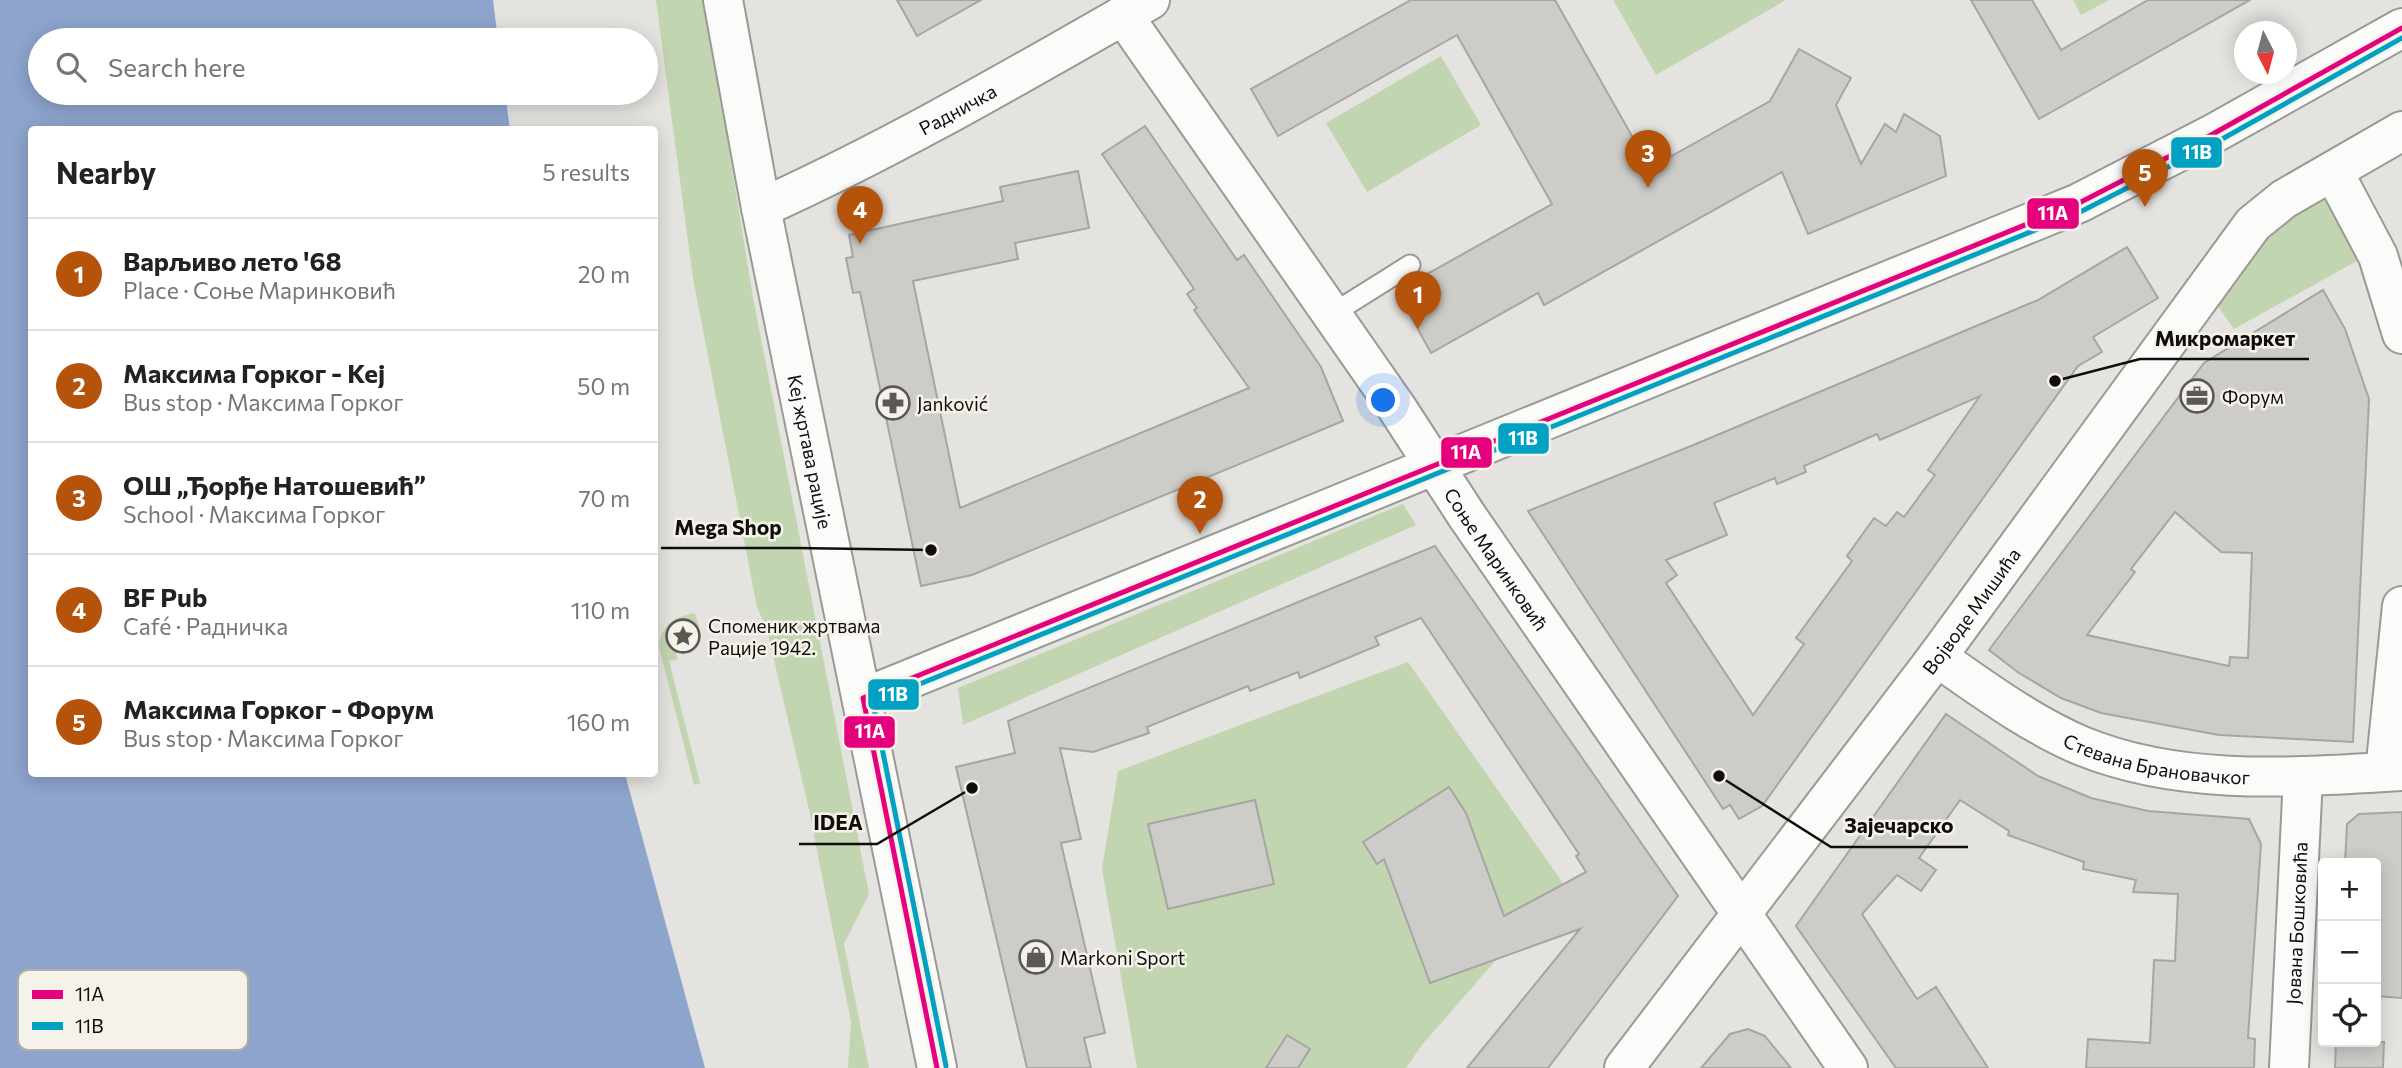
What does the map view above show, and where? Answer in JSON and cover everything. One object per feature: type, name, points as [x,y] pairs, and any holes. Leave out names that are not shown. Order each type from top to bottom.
[{"type":"street","name":"Кеј жртава рације","points":[[721,1],[937,1068]]},
{"type":"street","name":"Радничка","points":[[761,208],[899,143],[1136,8]]},
{"type":"street","name":"Соње Маринковић","points":[[1136,8],[1332,314],[1848,1068]]},
{"type":"street","points":[[863,698],[2079,203],[2211,135],[2402,28]]},
{"type":"street","name":"Војводе Мишића","points":[[1624,1068],[1937,657],[2253,224],[2284,199],[2402,131]]},
{"type":"street","points":[[2333,171],[2378,256],[2402,334]]},
{"type":"street","points":[[2393,771],[2402,606]]},
{"type":"street","name":"Стевана Брановачког","points":[[1937,657],[2018,712],[2080,745],[2118,759],[2175,770],[2232,776],[2303,776],[2393,771]]},
{"type":"street","name":"Јована Бошковића","points":[[2289,1068],[2303,776]]},
{"type":"lane","points":[[1332,314],[1410,265]]},
{"type":"green space","points":[[656,0],[705,0],[752,292],[869,894],[844,944],[869,1068],[848,1068],[851,1022],[809,810],[767,630],[757,607],[693,279]]},
{"type":"green space","points":[[1613,0],[1786,0],[1656,75]]},
{"type":"green space","points":[[2073,0],[2109,0],[2081,15]]},
{"type":"green space","points":[[1441,56],[1481,125],[1367,192],[1326,123]]},
{"type":"green space","points":[[2312,197],[2327,199],[2364,257],[2234,329],[2214,301],[2276,221]]},
{"type":"green space","points":[[1403,504],[1416,525],[963,725],[958,688]]},
{"type":"green space","points":[[695,613],[699,626],[676,654],[678,659],[669,661],[700,783],[694,785],[659,647],[660,639],[670,623]]},
{"type":"green space","points":[[1408,662],[1563,883],[1422,1045],[1406,1068],[1137,1068],[1102,869],[1118,771]]},
{"type":"water","points":[[0,0],[493,0],[496,28],[28,28],[28,105],[507,105],[510,126],[28,126],[28,777],[626,777],[705,1068],[0,1068]]},
{"type":"building","points":[[897,0],[981,0],[917,36]]},
{"type":"building","points":[[1411,0],[1555,0],[1650,168],[1770,101],[1799,49],[1851,78],[1836,105],[1861,164],[1885,124],[1896,132],[1904,114],[1940,136],[1946,176],[1808,234],[1782,172],[1544,305],[1538,293],[1431,353],[1397,291],[1552,204],[1457,35],[1278,136],[1251,89]]},
{"type":"building","points":[[1971,0],[2032,0],[2061,50],[2148,0],[2250,0],[2039,119]]},
{"type":"building","points":[[1145,126],[1237,260],[1244,255],[1321,367],[1343,421],[972,575],[921,586],[860,292],[853,293],[846,258],[853,257],[849,235],[1003,201],[1000,187],[1078,171],[1089,228],[1015,243],[1018,259],[913,281],[960,508],[1249,388],[1194,310],[1197,308],[1187,294],[1194,289],[1102,154]]},
{"type":"building","points":[[2127,247],[2158,298],[2093,337],[2102,352],[2078,366],[1762,806],[1739,819],[1730,805],[1723,809],[1528,511],[1691,446],[2038,300]],"holes":[[[1980,396],[1928,470],[1935,475],[1904,517],[1897,512],[1886,526],[1874,518],[1847,556],[1852,561],[1796,638],[1804,644],[1753,715],[1666,583],[1677,575],[1666,560],[1727,535],[1714,503],[1775,478],[1777,484],[1806,472],[1804,466],[1877,434],[1880,440]]]},
{"type":"building","points":[[2323,290],[2345,329],[2369,399],[2353,742],[2219,735],[2101,713],[2061,698],[2019,673],[1989,650],[2204,363]],"holes":[[[2175,512],[2221,552],[2252,553],[2248,658],[2230,657],[2229,666],[2087,635],[2135,572],[2131,569]]]},
{"type":"building","points":[[1435,546],[1678,896],[1548,1068],[1467,1068],[1580,929],[1430,983],[1384,859],[1377,864],[1363,842],[1449,787],[1466,813],[1504,916],[1586,872],[1576,856],[1579,854],[1421,618],[1375,637],[1379,645],[1300,678],[1298,672],[1250,691],[1248,686],[1147,727],[1149,733],[1093,752],[1060,748],[1081,839],[1061,843],[1105,1033],[1084,1038],[1091,1068],[1027,1068],[956,767],[1015,753],[1008,721]]},
{"type":"building","points":[[1946,714],[2038,776],[2091,798],[2148,811],[2249,819],[2261,844],[2248,1038],[2255,1039],[2254,1068],[2086,1068],[2088,1039],[2150,1043],[2154,960],[2175,961],[2178,894],[2133,892],[2136,880],[2083,869],[2084,862],[2008,835],[2009,831],[1960,800],[1919,858],[1936,870],[1921,891],[1897,875],[1862,914],[1917,999],[1936,987],[1988,1068],[1896,1068],[1796,926]]},
{"type":"building","points":[[1255,800],[1274,884],[1168,909],[1148,824]]},
{"type":"building","points":[[2402,812],[2402,998],[2381,996],[2381,858],[2345,858],[2347,824],[2359,814]]},
{"type":"building","points":[[1748,1029],[1765,1036],[1791,1068],[1701,1068],[1730,1034]]},
{"type":"building","points":[[1287,1035],[1310,1049],[1298,1068],[1266,1068]]},
{"type":"building","points":[[2381,1042],[2384,1042],[2383,1068],[2335,1068],[2336,1047],[2381,1047]]},
{"type":"transit line","name":"11A","points":[[937,1068],[863,698],[2079,203],[2211,135],[2402,28]]},
{"type":"transit line","name":"11B","points":[[946,1066],[873,703],[2082,211],[2215,143],[2402,38]]},
{"type":"place","name":"ОШ „Ђорђе Натошевић”","points":[[1648,188]]},
{"type":"place","name":"Максима Горког - Форум","points":[[2145,207]]},
{"type":"place","name":"BF Pub","points":[[860,244]]},
{"type":"place","name":"Варљиво лето '68","points":[[1418,329]]},
{"type":"place","name":"Микромаркет","points":[[2055,381]]},
{"type":"place","name":"Форум","points":[[2197,396]]},
{"type":"place","name":"Janković","points":[[893,403]]},
{"type":"place","name":"Максима Горког - Кеј","points":[[1200,534]]},
{"type":"place","name":"Mega Shop","points":[[931,550]]},
{"type":"place","name":"Споменик жртвама Рације 1942.","points":[[683,636]]},
{"type":"place","name":"Зајечарско","points":[[1719,776]]},
{"type":"place","name":"IDEA","points":[[972,788]]},
{"type":"place","name":"Markoni Sport","points":[[1036,957]]}]
